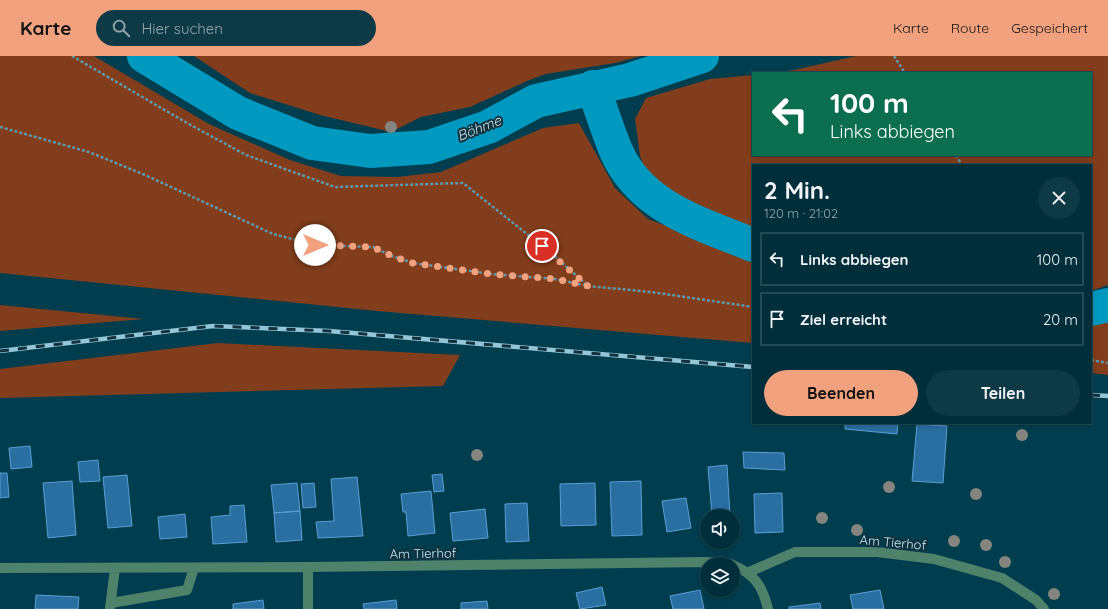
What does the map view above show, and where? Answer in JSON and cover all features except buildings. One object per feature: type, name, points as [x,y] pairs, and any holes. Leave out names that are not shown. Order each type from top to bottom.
[{"type":"street","name":"Am Tierhof","points":[[740,568],[749,572],[795,552],[877,552],[934,559],[1002,578],[1036,600],[1044,609]]},
{"type":"street","name":"Am Tierhof","points":[[0,568],[194,568],[700,562]]},
{"type":"street","points":[[308,567],[308,609]]},
{"type":"street","points":[[115,568],[110,606],[187,590],[194,568]]},
{"type":"street","points":[[749,572],[760,587],[768,609]]},
{"type":"path","points":[[72,56],[187,123],[246,155],[335,186],[463,183],[552,254],[588,286]]},
{"type":"path","points":[[894,56],[904,72]]},
{"type":"path","points":[[0,127],[89,152],[152,178],[273,234],[315,245],[373,247],[392,256],[413,263],[491,274],[556,279],[588,286],[651,292],[752,307]]},
{"type":"path","points":[[1092,360],[1108,363]]},
{"type":"shaded area","points":[[0,56],[94,56],[209,124],[290,160],[341,176],[397,177],[441,172],[543,128],[579,123],[615,188],[648,219],[752,258],[752,343],[377,311],[0,273]]},
{"type":"shaded area","points":[[194,56],[641,56],[615,63],[546,74],[470,107],[421,117],[391,132],[320,115],[250,93]]},
{"type":"shaded area","points":[[856,56],[1108,56],[1108,285],[1092,291],[1092,164],[752,164],[752,230],[680,201],[650,183],[640,156],[635,119],[646,98],[710,79],[752,75],[752,156],[1092,156],[1092,72],[777,72],[794,70]]},
{"type":"shaded area","points":[[0,305],[144,319],[0,331]]},
{"type":"shaded area","points":[[1108,319],[1108,375],[1092,373],[1092,323]]},
{"type":"shaded area","points":[[218,343],[460,355],[443,386],[0,398],[0,369]]},
{"type":"waterway","name":"Böhme","points":[[144,56],[238,113],[312,143],[370,151],[429,147],[488,127],[536,101],[630,80],[702,56]]},
{"type":"waterway","name":"Böhme","points":[[593,87],[617,153],[628,172],[642,188],[675,212],[714,230],[752,245]]},
{"type":"waterway","name":"Böhme","points":[[1092,309],[1108,305]]},
{"type":"railway","points":[[0,351],[213,326],[329,331],[752,367]]},
{"type":"railway","points":[[1092,395],[1108,396]]},
{"type":"route","points":[[315,245],[373,247],[392,256],[413,263],[491,274],[556,279],[588,286],[542,246]]}]
